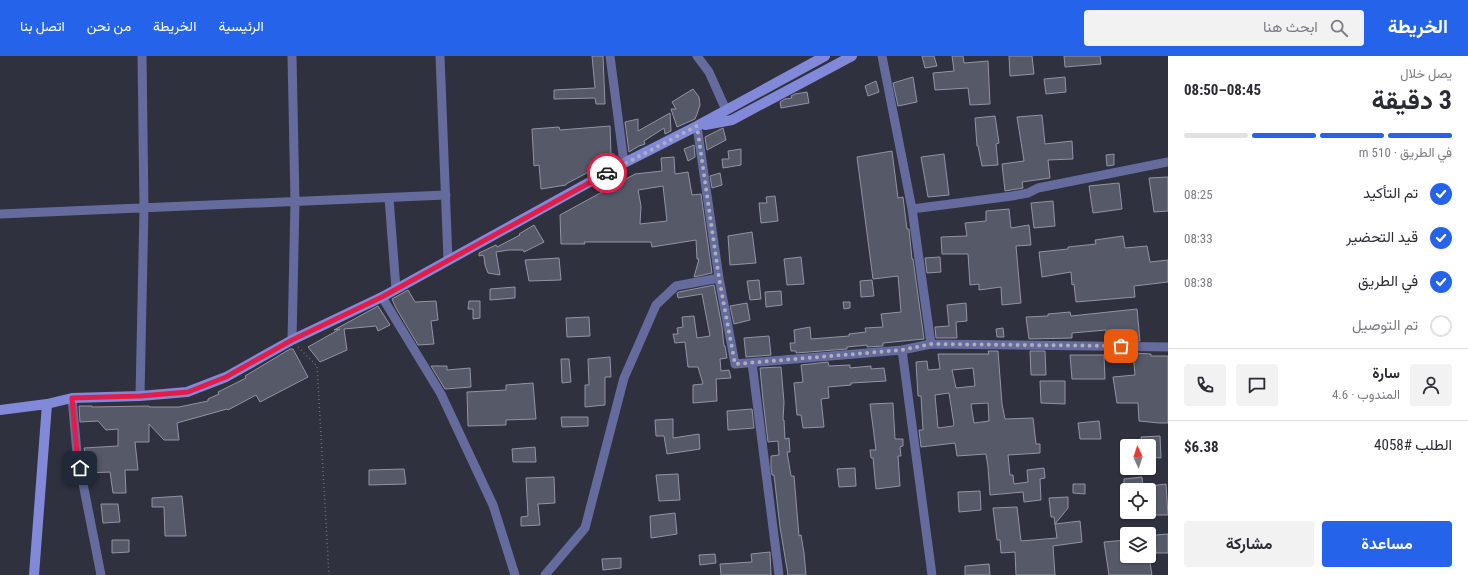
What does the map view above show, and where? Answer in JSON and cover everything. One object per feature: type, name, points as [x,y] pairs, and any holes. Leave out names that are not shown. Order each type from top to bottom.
[{"type":"street","points":[[140,396],[144,208],[142,56]]},
{"type":"street","points":[[292,56],[295,202],[292,340]]},
{"type":"street","points":[[440,56],[448,260]]},
{"type":"street","points":[[610,56],[624,163]]},
{"type":"street","points":[[697,56],[709,72],[726,110]]},
{"type":"street","points":[[0,410],[47,404],[72,398],[140,396],[188,392],[226,377],[292,340],[382,297],[624,163],[697,126],[825,56]]},
{"type":"street","points":[[697,126],[732,120],[852,56]]},
{"type":"street","points":[[882,56],[912,209],[931,344]]},
{"type":"street","points":[[697,126],[719,278],[735,364],[902,350],[931,344],[1168,347]]},
{"type":"street","points":[[912,209],[1012,196],[1028,193],[1038,188],[1168,162]]},
{"type":"street","points":[[0,214],[446,195]]},
{"type":"street","points":[[389,198],[396,289]]},
{"type":"street","points":[[545,575],[585,528],[624,378],[656,305],[676,286],[719,278]]},
{"type":"street","points":[[382,297],[441,394],[493,505],[515,575]]},
{"type":"street","points":[[902,350],[932,575]]},
{"type":"street","points":[[752,362],[779,575]]},
{"type":"street","points":[[72,398],[77,453],[101,575]]},
{"type":"street","points":[[34,575],[47,404]]},
{"type":"path","points":[[292,340],[317,366],[329,575]]},
{"type":"building","points":[[592,56],[603,56],[605,104],[596,104],[595,98],[554,99],[554,90],[595,88]]},
{"type":"building","points":[[922,56],[934,56],[937,66],[925,68]]},
{"type":"building","points":[[952,56],[963,56],[964,63],[988,61],[990,104],[970,105],[968,88],[935,90],[933,73],[954,71]]},
{"type":"building","points":[[1009,56],[1032,56],[1034,74],[1010,76]]},
{"type":"building","points":[[1064,56],[1100,56],[1101,64],[1065,67]]},
{"type":"building","points":[[913,77],[917,102],[898,106],[893,83]]},
{"type":"building","points":[[1065,77],[1066,92],[1046,94],[1044,79]]},
{"type":"building","points":[[876,81],[879,92],[868,96],[865,86]]},
{"type":"building","points":[[693,89],[699,97],[700,105],[695,119],[677,127],[671,109],[676,109],[672,102]]},
{"type":"building","points":[[807,92],[809,103],[781,108],[780,102],[785,99],[792,98],[791,96],[795,94]]},
{"type":"building","points":[[670,113],[671,131],[665,134],[664,128],[644,141],[645,144],[629,152],[625,122],[638,119],[638,131]]},
{"type":"building","points":[[1042,115],[1045,144],[1072,141],[1073,159],[1048,160],[1050,178],[1022,182],[1023,188],[1005,191],[1002,164],[1024,161],[1017,117]]},
{"type":"building","points":[[995,116],[999,143],[996,144],[998,165],[982,166],[977,146],[975,118]]},
{"type":"building","points":[[610,126],[611,154],[614,154],[615,160],[598,167],[566,185],[541,189],[539,165],[534,166],[532,129],[559,127],[560,130]]},
{"type":"building","points":[[723,128],[726,140],[707,150],[705,137]]},
{"type":"building","points":[[694,145],[695,157],[688,161],[684,149]]},
{"type":"building","points":[[741,149],[741,165],[723,168],[722,159],[729,159],[728,151]]},
{"type":"building","points":[[892,151],[898,198],[903,197],[907,229],[909,229],[924,339],[883,343],[883,346],[867,347],[867,345],[847,347],[847,349],[796,353],[796,351],[791,351],[790,343],[795,343],[794,330],[810,327],[811,339],[849,336],[849,334],[866,332],[865,328],[883,327],[881,314],[901,312],[898,276],[873,279],[857,157]]},
{"type":"building","points":[[944,154],[949,195],[928,197],[921,157]]},
{"type":"building","points":[[1114,154],[1114,165],[1107,166],[1106,155]]},
{"type":"building","points":[[674,157],[675,174],[688,172],[692,195],[701,194],[712,273],[694,277],[699,259],[697,259],[696,240],[652,247],[651,242],[584,242],[585,244],[561,244],[560,215],[635,174],[662,171],[661,158]],"holes":[[[663,186],[667,221],[640,224],[641,206],[638,190]]]},
{"type":"building","points":[[720,173],[722,185],[712,188],[710,176]]},
{"type":"building","points":[[1168,177],[1168,211],[1154,212],[1149,178]]},
{"type":"building","points":[[1119,183],[1122,209],[1093,213],[1089,186]]},
{"type":"building","points":[[775,196],[778,221],[761,223],[759,203],[767,203],[766,197]]},
{"type":"building","points":[[1053,201],[1055,226],[1034,228],[1031,203]]},
{"type":"building","points":[[1009,209],[1011,228],[1029,225],[1031,245],[1016,246],[1021,303],[1002,305],[1001,287],[979,290],[979,284],[970,285],[968,254],[942,254],[941,237],[967,236],[965,223],[986,221],[986,211]]},
{"type":"building","points":[[534,225],[544,242],[524,252],[523,250],[509,250],[496,252],[500,275],[488,273],[484,257],[483,255],[479,256],[479,253],[496,245],[497,247],[520,235],[519,234]]},
{"type":"building","points":[[752,232],[756,263],[730,265],[728,236]]},
{"type":"building","points":[[1123,236],[1125,248],[1147,246],[1150,262],[1168,260],[1168,282],[1134,286],[1135,297],[1076,302],[1071,272],[1042,277],[1039,252],[1096,244],[1095,240]]},
{"type":"building","points":[[801,257],[804,284],[787,285],[784,259]]},
{"type":"building","points":[[940,257],[941,272],[927,273],[925,258]]},
{"type":"building","points":[[559,258],[561,280],[529,281],[525,260]]},
{"type":"building","points":[[759,280],[761,299],[750,300],[747,281]]},
{"type":"building","points":[[872,280],[874,296],[861,297],[860,281]]},
{"type":"building","points":[[714,285],[727,358],[720,359],[721,371],[729,370],[731,378],[716,379],[717,401],[693,403],[693,385],[703,384],[698,367],[688,367],[685,342],[675,343],[673,334],[678,334],[677,328],[683,327],[682,317],[694,316],[697,338],[710,336],[702,294],[678,298],[677,293]]},
{"type":"building","points":[[515,287],[515,298],[490,300],[490,289]]},
{"type":"building","points":[[408,290],[415,302],[436,301],[438,320],[431,321],[434,344],[418,345],[396,308],[392,299]]},
{"type":"building","points":[[781,291],[782,305],[766,307],[765,292]]},
{"type":"building","points":[[469,301],[480,301],[480,318],[473,319],[473,309],[468,309]]},
{"type":"building","points":[[843,302],[850,302],[850,308],[844,309]]},
{"type":"building","points":[[747,303],[750,320],[734,324],[730,306]]},
{"type":"building","points":[[966,303],[967,321],[956,322],[957,338],[936,338],[935,327],[949,326],[947,305]]},
{"type":"building","points":[[378,306],[390,325],[378,331],[376,326],[344,329],[347,350],[320,362],[308,347],[340,329],[334,330]]},
{"type":"building","points":[[1137,309],[1140,341],[1107,340],[1106,330],[1072,333],[1072,338],[1029,339],[1026,317],[1048,316],[1048,314],[1070,312],[1071,316]]},
{"type":"building","points":[[589,317],[590,336],[567,337],[566,318]]},
{"type":"building","points":[[1003,328],[1004,337],[997,337],[996,329]]},
{"type":"building","points":[[769,336],[771,355],[746,357],[744,338]]},
{"type":"building","points":[[290,349],[293,349],[308,377],[260,402],[256,395],[228,410],[227,409],[177,423],[179,440],[164,440],[149,424],[149,442],[135,442],[138,470],[125,470],[126,493],[113,493],[110,472],[89,473],[84,448],[118,446],[118,429],[106,430],[98,421],[80,422],[79,406],[179,407],[208,401],[208,399],[219,394],[218,392],[246,378],[245,376]]},
{"type":"building","points":[[988,351],[998,351],[1002,404],[1005,419],[1033,418],[1036,444],[1040,444],[1040,453],[1008,455],[1010,475],[1013,475],[1014,484],[1028,482],[1027,470],[1044,468],[1045,478],[1040,479],[1041,500],[1024,502],[1023,492],[990,495],[986,454],[957,456],[955,443],[921,447],[919,430],[923,430],[921,396],[918,396],[916,362],[927,361],[928,370],[940,369],[938,354],[989,354]],"holes":[[[973,368],[975,386],[956,388],[952,370]],[[949,393],[953,426],[938,428],[935,395]],[[988,403],[989,421],[974,423],[971,404]]]},
{"type":"building","points":[[1030,351],[1045,351],[1046,375],[1031,375]]},
{"type":"building","points":[[1133,353],[1151,354],[1151,356],[1168,356],[1168,423],[1139,421],[1138,403],[1117,403],[1113,377],[1135,375]]},
{"type":"building","points":[[1070,355],[1104,355],[1105,379],[1072,379]]},
{"type":"building","points":[[610,357],[611,377],[605,377],[605,405],[585,407],[585,385],[589,385],[588,359]]},
{"type":"building","points":[[561,359],[569,359],[571,382],[562,383]]},
{"type":"building","points":[[828,362],[829,366],[850,365],[850,368],[871,366],[871,369],[884,368],[886,381],[851,383],[851,385],[828,387],[829,398],[821,399],[824,427],[803,428],[801,415],[797,415],[794,383],[803,382],[801,365]]},
{"type":"building","points":[[431,366],[447,366],[447,370],[470,368],[471,387],[445,389]]},
{"type":"building","points":[[781,367],[785,439],[789,438],[790,452],[787,452],[791,476],[794,476],[799,536],[801,535],[806,575],[788,575],[780,527],[774,475],[772,475],[771,468],[771,456],[779,455],[778,441],[768,442],[760,368]]},
{"type":"building","points":[[1040,381],[1065,381],[1065,404],[1041,403]]},
{"type":"building","points":[[533,383],[536,419],[506,420],[506,425],[468,426],[467,392],[506,390],[506,385]]},
{"type":"building","points":[[893,403],[895,439],[903,439],[903,446],[900,447],[901,456],[898,456],[900,486],[876,489],[873,458],[871,458],[870,450],[876,450],[870,404]]},
{"type":"building","points":[[752,409],[754,428],[728,430],[727,411]]},
{"type":"building","points":[[561,417],[588,417],[588,426],[562,427]]},
{"type":"building","points":[[673,419],[673,438],[699,434],[700,449],[667,454],[664,436],[656,436],[655,420]]},
{"type":"building","points":[[1099,421],[1101,439],[1080,439],[1078,423]]},
{"type":"building","points":[[1160,436],[1161,458],[1156,458],[1156,439],[1141,439],[1141,437]]},
{"type":"building","points":[[535,447],[536,462],[513,462],[512,449]]},
{"type":"building","points":[[855,468],[856,486],[839,487],[837,469]]},
{"type":"building","points":[[404,469],[406,484],[369,485],[369,470]]},
{"type":"building","points":[[678,474],[680,500],[659,501],[656,475]]},
{"type":"building","points":[[554,477],[555,503],[538,504],[540,525],[521,526],[521,517],[528,516],[526,478]]},
{"type":"building","points":[[1142,477],[1142,483],[1124,483],[1124,479]]},
{"type":"building","points":[[1073,484],[1085,484],[1085,494],[1073,493]]},
{"type":"building","points":[[1166,484],[1168,515],[1156,515],[1156,485]]},
{"type":"building","points":[[980,491],[981,510],[959,512],[958,492]]},
{"type":"building","points":[[182,496],[186,536],[165,536],[164,507],[152,507],[152,498]]},
{"type":"building","points":[[1068,497],[1068,508],[1055,524],[1054,517],[1051,517],[1049,498]]},
{"type":"building","points":[[101,504],[118,504],[120,522],[103,523]]},
{"type":"building","points":[[1017,507],[1021,541],[1057,538],[1055,524],[1080,521],[1082,542],[1053,546],[1055,575],[1016,575],[1015,552],[1001,553],[1000,540],[997,540],[993,508]]},
{"type":"building","points":[[675,513],[677,534],[651,538],[650,516]]},
{"type":"building","points":[[1168,534],[1168,553],[1156,553],[1156,535]]},
{"type":"building","points":[[112,540],[129,540],[129,552],[112,553]]},
{"type":"building","points":[[1120,541],[1120,563],[1150,563],[1152,575],[1109,575],[1104,542]]},
{"type":"building","points":[[770,552],[771,575],[721,575],[720,564],[752,562],[751,554]]},
{"type":"building","points":[[715,554],[716,563],[700,565],[699,555]]},
{"type":"building","points":[[621,558],[621,568],[603,570],[602,559]]},
{"type":"building","points":[[989,564],[990,575],[965,575],[965,566]]},
{"type":"way so far","points":[[607,173],[697,126],[719,278],[735,364],[902,350],[931,344],[1121,346]]},
{"type":"route","points":[[80,468],[77,453],[72,398],[140,396],[188,392],[226,377],[292,340],[382,297],[607,173]]}]
